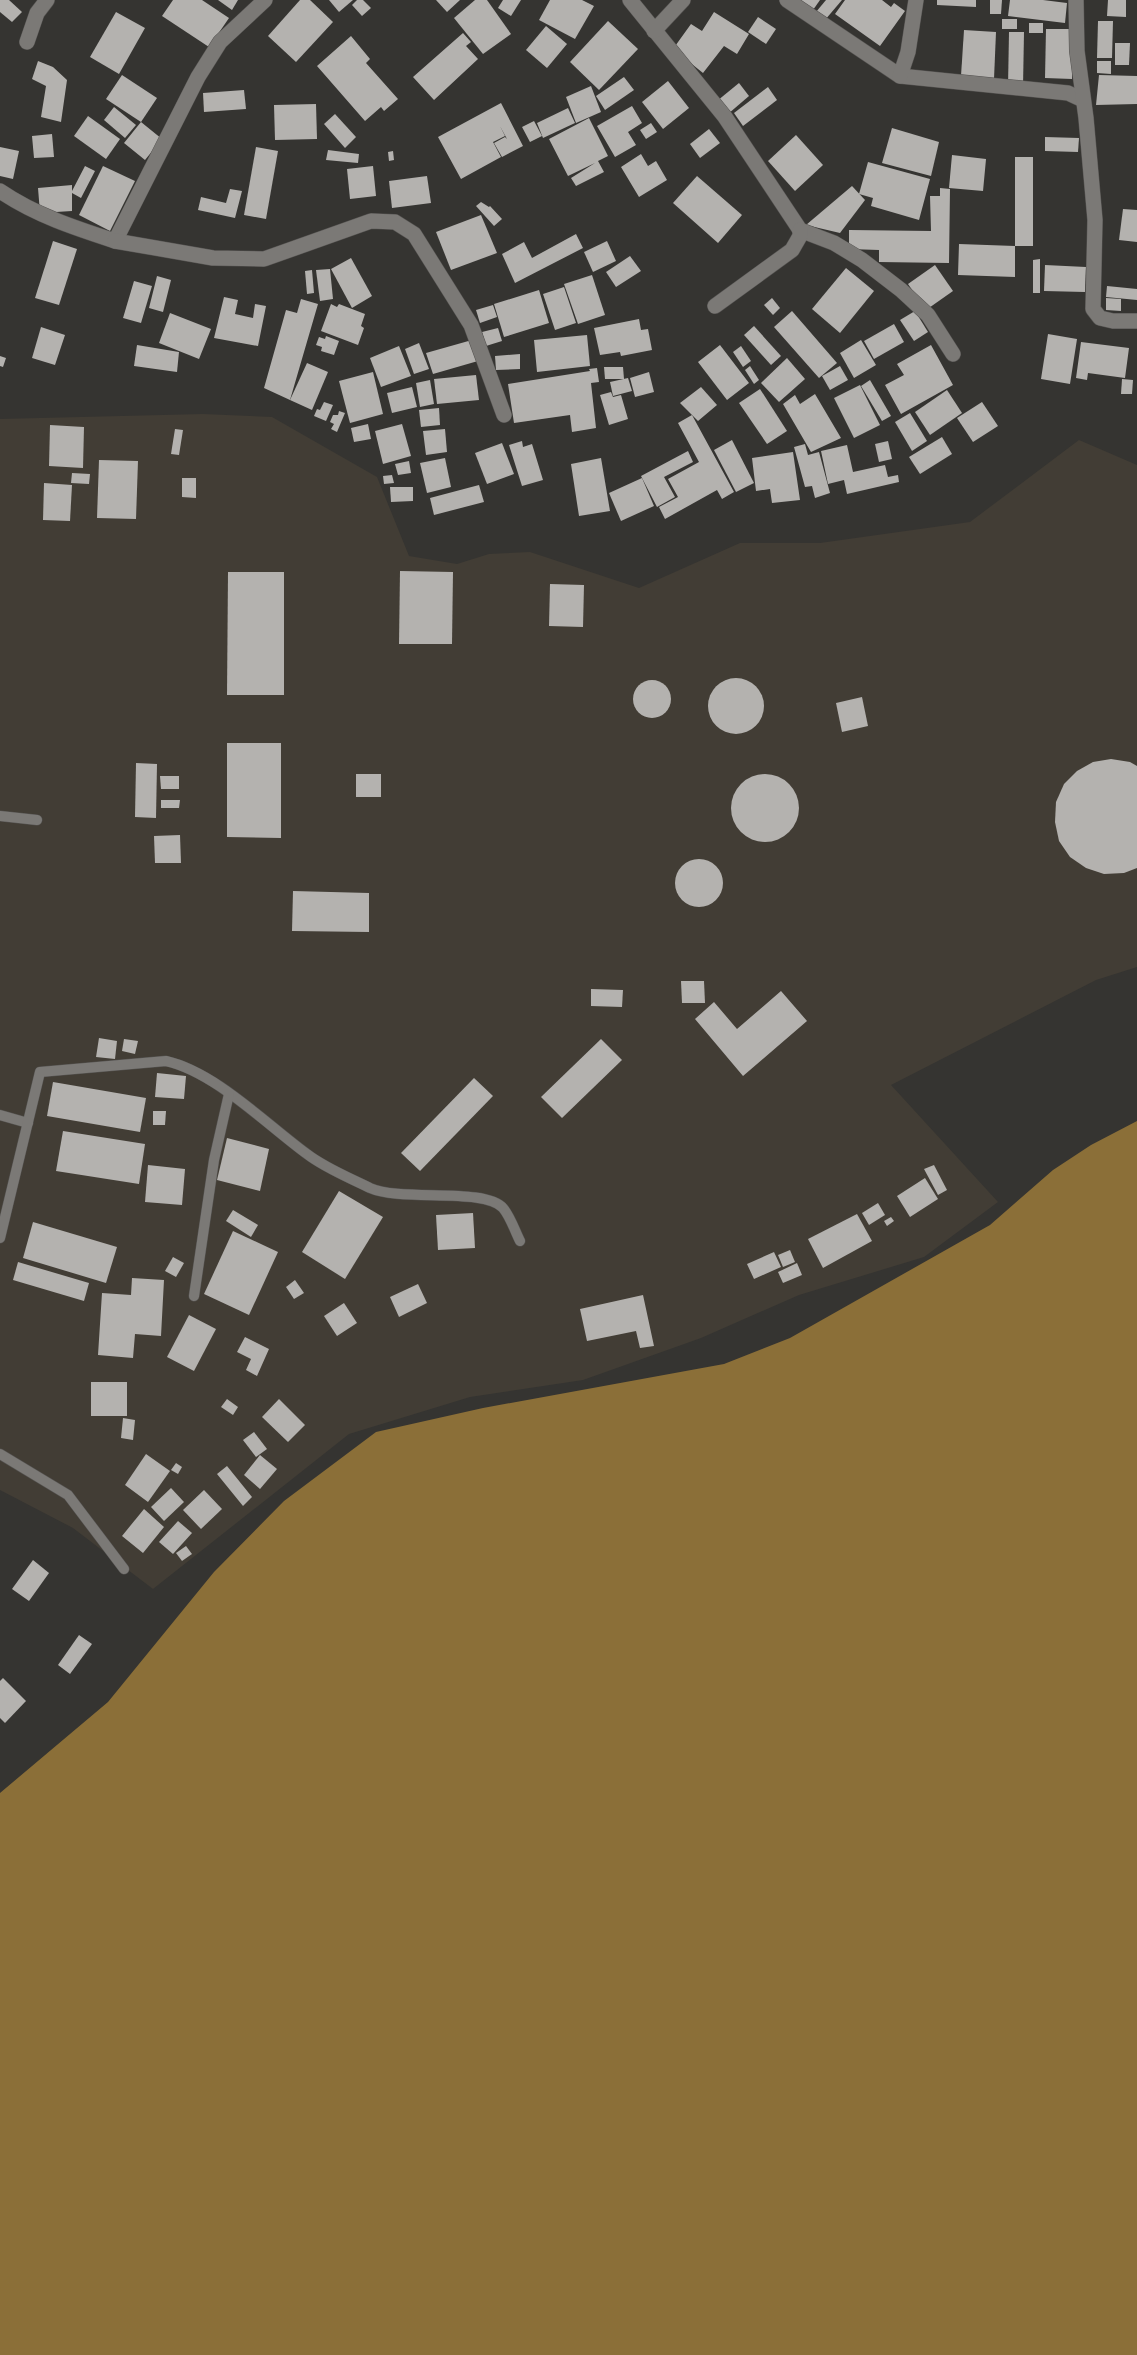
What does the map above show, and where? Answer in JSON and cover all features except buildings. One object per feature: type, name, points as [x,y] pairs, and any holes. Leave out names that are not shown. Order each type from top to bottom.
[{"type":"street","points":[[27,42],[37,13],[47,0]]},
{"type":"street","points":[[115,241],[198,77],[220,42],[265,0]]},
{"type":"street","points":[[630,0],[725,118],[800,230],[800,236],[792,250],[714,306]]},
{"type":"street","points":[[654,31],[683,0]]},
{"type":"street","points":[[787,0],[900,76],[1068,93],[1083,100]]},
{"type":"street","points":[[900,76],[908,52],[916,0]]},
{"type":"street","points":[[1076,0],[1077,51],[1086,118],[1095,220],[1093,309],[1100,318],[1113,321],[1137,321]]},
{"type":"street","points":[[0,190],[21,205],[72,227],[115,241],[213,258],[264,259],[371,221],[396,222],[414,234],[471,326],[504,415]]},
{"type":"street","points":[[800,230],[834,243],[862,260],[901,290],[928,315],[953,354]]},
{"type":"lane","points":[[0,816],[37,820]]},
{"type":"lane","points":[[0,1238],[40,1072],[166,1061],[182,1065],[229,1094],[309,1156],[372,1189],[387,1194],[486,1198],[502,1207],[520,1241]]},
{"type":"lane","points":[[194,1296],[214,1160],[229,1094]]},
{"type":"lane","points":[[0,1116],[28,1123]]},
{"type":"lane","points":[[0,1454],[68,1494],[124,1569]]},
{"type":"shaded area","points":[[203,414],[272,417],[377,477],[409,556],[457,564],[489,554],[530,552],[639,588],[740,543],[820,543],[970,522],[1079,440],[1137,465],[1137,967],[1096,980],[891,1085],[998,1202],[924,1257],[799,1295],[701,1338],[583,1380],[470,1397],[349,1434],[153,1589],[73,1528],[0,1490],[0,419]]},
{"type":"shaded area","points":[[1137,1121],[1137,2355],[0,2355],[0,1793],[108,1702],[214,1572],[284,1501],[376,1432],[483,1408],[724,1364],[790,1338],[990,1225],[1053,1170],[1091,1145]]}]
